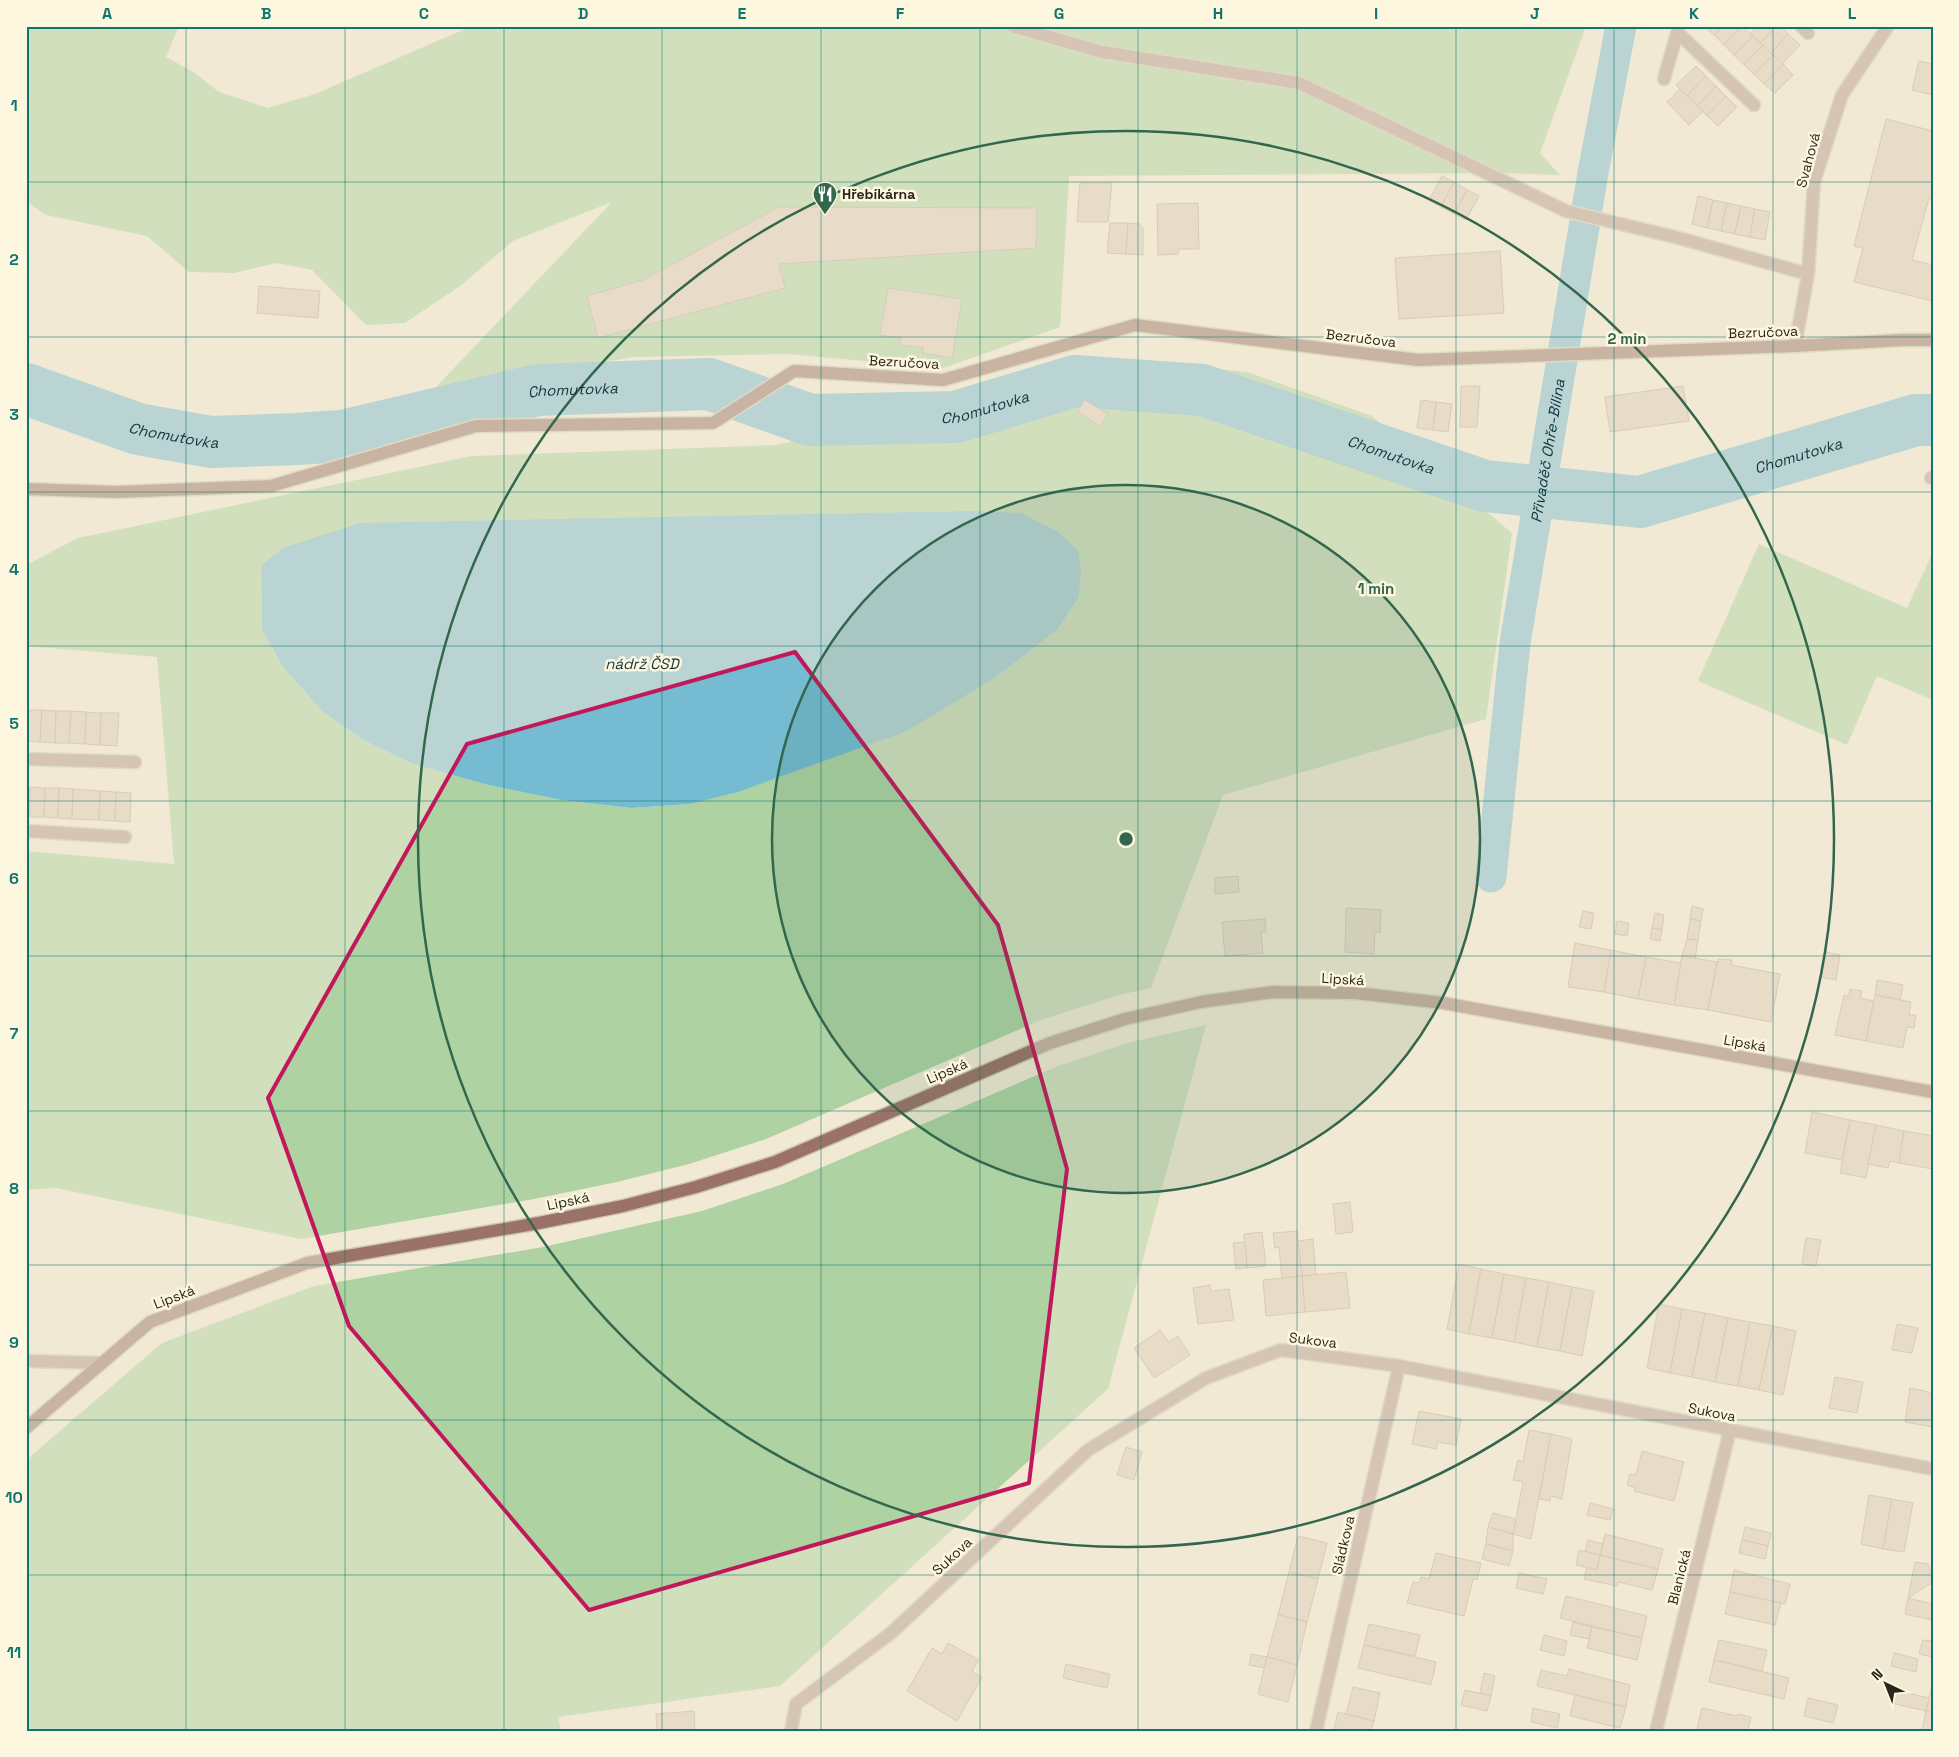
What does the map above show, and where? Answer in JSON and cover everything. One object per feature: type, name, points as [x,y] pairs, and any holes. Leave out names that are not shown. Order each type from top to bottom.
[{"type":"street","points":[[1012,26],[1102,52],[1299,83],[1566,211],[1675,237],[1808,274]]},
{"type":"street","name":"Svahová","points":[[1795,346],[1808,274],[1814,182],[1842,95],[1888,26]]},
{"type":"street","points":[[1664,79],[1678,30],[1754,105]]},
{"type":"street","name":"Bezručova","points":[[26,489],[116,492],[271,486],[476,426],[713,423],[794,371],[943,380],[1135,325],[1418,360],[1933,340]]},
{"type":"street","points":[[26,759],[135,762]]},
{"type":"street","points":[[26,831],[125,837]]},
{"type":"street","name":"Lipská","points":[[26,1428],[150,1322],[307,1262],[539,1223],[623,1206],[696,1188],[775,1162],[1050,1043],[1125,1019],[1201,1002],[1273,992],[1356,993],[1443,1004],[1933,1092]]},
{"type":"street","name":"Sukova","points":[[790,1731],[796,1704],[891,1634],[1088,1450],[1206,1378],[1281,1350],[1399,1366],[1933,1468]]},
{"type":"street","points":[[26,1361],[102,1363]]},
{"type":"street","name":"Sládkova","points":[[1316,1731],[1399,1366]]},
{"type":"street","name":"Blanická","points":[[1656,1731],[1730,1430]]},
{"type":"highlighted area","points":[[795,652],[998,925],[1067,1169],[1029,1483],[589,1610],[349,1326],[268,1098],[467,744]]},
{"type":"green space","points":[[26,26],[179,26],[166,57],[195,73],[219,92],[268,108],[315,94],[472,26],[1586,26],[1540,153],[1560,175],[1502,173],[1069,176],[1060,327],[943,368],[787,354],[635,357],[436,387],[612,202],[513,241],[460,286],[405,323],[366,325],[312,270],[277,263],[234,273],[189,272],[147,236],[46,215],[26,201]]},
{"type":"green space","points":[[1128,360],[1247,372],[1372,416],[1512,533],[1486,719],[1223,795],[1151,988],[1119,995],[1041,1020],[766,1139],[689,1164],[617,1182],[534,1199],[301,1239],[56,1188],[26,1190],[26,851],[174,864],[157,657],[26,646],[26,565],[78,538],[472,456],[777,445]],"holes":[[[969,511],[1081,573],[1079,597],[1058,629],[995,678],[907,731],[690,804],[632,808],[561,800],[488,785],[413,764],[365,741],[322,711],[283,667],[262,630],[261,567],[282,548],[698,518]]]},
{"type":"green space","points":[[1759,544],[1907,608],[1933,552],[1933,700],[1877,676],[1847,745],[1698,681]]},
{"type":"green space","points":[[1206,1025],[1108,1389],[780,1686],[558,1717],[561,1731],[26,1731],[26,1462],[162,1343],[314,1286],[543,1247],[702,1211],[783,1184],[1058,1066],[1131,1042]]},
{"type":"water","name":"nádrž ČSD","points":[[969,511],[1021,513],[1058,532],[1078,550],[1081,573],[1079,597],[1058,629],[995,678],[907,731],[738,792],[690,804],[632,808],[561,800],[488,785],[413,764],[365,741],[322,711],[283,667],[262,630],[261,566],[282,548],[360,523]]},
{"type":"building","points":[[1704,26],[1723,26],[1714,35]]},
{"type":"building","points":[[1723,26],[1742,26],[1724,45],[1714,35]]},
{"type":"building","points":[[1742,26],[1753,36],[1734,55],[1724,45]]},
{"type":"building","points":[[1757,26],[1777,26],[1760,43],[1750,34]]},
{"type":"building","points":[[1777,26],[1781,26],[1788,34],[1771,53],[1760,43]]},
{"type":"building","points":[[1788,34],[1800,45],[1782,64],[1771,53]]},
{"type":"building","points":[[1753,36],[1763,45],[1744,65],[1734,55]]},
{"type":"building","points":[[1763,45],[1773,55],[1754,74],[1744,65]]},
{"type":"building","points":[[1773,55],[1783,64],[1764,84],[1754,74]]},
{"type":"building","points":[[1919,61],[1933,64],[1933,95],[1912,90]]},
{"type":"building","points":[[1783,64],[1793,75],[1775,93],[1764,84]]},
{"type":"building","points":[[1696,66],[1706,76],[1687,96],[1676,85]]},
{"type":"building","points":[[1706,76],[1716,86],[1697,106],[1687,96]]},
{"type":"building","points":[[1716,86],[1726,96],[1707,116],[1697,106]]},
{"type":"building","points":[[1680,89],[1703,111],[1689,125],[1667,102]]},
{"type":"building","points":[[1726,96],[1737,107],[1718,126],[1707,116]]},
{"type":"building","points":[[1886,119],[1933,131],[1933,199],[1929,198],[1912,260],[1933,265],[1933,301],[1854,282],[1863,248],[1854,246]]},
{"type":"building","points":[[1442,176],[1454,182],[1441,207],[1429,200]]},
{"type":"building","points":[[1454,182],[1467,190],[1454,214],[1441,207]]},
{"type":"building","points":[[1080,183],[1112,183],[1108,222],[1077,222]]},
{"type":"building","points":[[1467,190],[1479,196],[1466,220],[1454,214]]},
{"type":"building","points":[[1698,196],[1713,200],[1707,228],[1692,224]]},
{"type":"building","points":[[1713,200],[1727,203],[1721,231],[1707,228]]},
{"type":"building","points":[[1198,203],[1199,249],[1179,249],[1178,254],[1158,255],[1157,204]]},
{"type":"building","points":[[1727,203],[1741,206],[1735,234],[1721,231]]},
{"type":"building","points":[[1741,206],[1755,209],[1750,237],[1735,234]]},
{"type":"building","points":[[779,207],[1037,208],[1036,248],[779,264],[785,288],[598,338],[587,296],[643,280]]},
{"type":"building","points":[[1755,209],[1770,212],[1765,240],[1750,237]]},
{"type":"building","points":[[1110,223],[1128,223],[1126,254],[1107,253]]},
{"type":"building","points":[[1128,223],[1139,224],[1143,228],[1143,255],[1126,254]]},
{"type":"building","points":[[1500,251],[1504,313],[1399,319],[1395,258]]},
{"type":"building","points":[[259,286],[320,291],[318,318],[257,313]]},
{"type":"building","points":[[888,288],[962,299],[952,358],[923,353],[923,348],[900,345],[901,338],[880,335]]},
{"type":"building","points":[[1461,386],[1480,386],[1477,427],[1460,427]]},
{"type":"building","points":[[1683,386],[1689,421],[1610,432],[1605,397]]},
{"type":"building","points":[[1085,400],[1108,414],[1100,426],[1077,411]]},
{"type":"building","points":[[1421,400],[1436,402],[1433,430],[1417,428]]},
{"type":"building","points":[[1436,402],[1452,404],[1448,432],[1433,430]]},
{"type":"building","points":[[27,710],[42,710],[40,742],[26,741]]},
{"type":"building","points":[[42,710],[56,711],[55,743],[40,742]]},
{"type":"building","points":[[56,711],[71,711],[69,743],[55,743]]},
{"type":"building","points":[[71,711],[86,712],[85,744],[69,743]]},
{"type":"building","points":[[86,712],[101,713],[100,745],[85,744]]},
{"type":"building","points":[[101,713],[119,713],[117,746],[100,745]]},
{"type":"building","points":[[26,787],[30,787],[30,817],[26,816]]},
{"type":"building","points":[[30,787],[45,788],[44,817],[30,817]]},
{"type":"building","points":[[45,788],[59,788],[58,818],[44,817]]},
{"type":"building","points":[[59,788],[73,789],[72,819],[58,818]]},
{"type":"building","points":[[73,789],[100,791],[99,820],[72,819]]},
{"type":"building","points":[[100,791],[116,792],[115,821],[99,820]]},
{"type":"building","points":[[116,792],[131,793],[130,822],[115,821]]},
{"type":"building","points":[[1238,876],[1239,892],[1215,894],[1215,878]]},
{"type":"building","points":[[1692,906],[1703,909],[1701,921],[1690,919]]},
{"type":"building","points":[[1346,908],[1381,910],[1380,933],[1375,932],[1374,954],[1345,952]]},
{"type":"building","points":[[1583,911],[1594,913],[1591,929],[1579,927]]},
{"type":"building","points":[[1655,913],[1664,915],[1662,930],[1652,928]]},
{"type":"building","points":[[1265,919],[1266,932],[1261,932],[1263,953],[1225,956],[1222,922]]},
{"type":"building","points":[[1690,919],[1701,921],[1698,940],[1687,939]]},
{"type":"building","points":[[1617,921],[1629,923],[1627,936],[1615,934]]},
{"type":"building","points":[[1652,928],[1662,930],[1660,941],[1650,939]]},
{"type":"building","points":[[1687,939],[1698,940],[1695,959],[1682,956]]},
{"type":"building","points":[[1575,943],[1611,950],[1604,992],[1568,987]]},
{"type":"building","points":[[1611,950],[1646,957],[1638,999],[1604,992]]},
{"type":"building","points":[[1825,952],[1840,955],[1836,980],[1820,977]]},
{"type":"building","points":[[1682,956],[1717,962],[1708,1010],[1674,1005]]},
{"type":"building","points":[[1646,957],[1681,963],[1674,1005],[1638,999]]},
{"type":"building","points":[[1718,959],[1732,960],[1731,965],[1780,974],[1771,1022],[1708,1010]]},
{"type":"building","points":[[1877,980],[1903,985],[1900,1000],[1875,995]]},
{"type":"building","points":[[1850,989],[1862,991],[1860,998],[1874,1001],[1866,1041],[1835,1035],[1844,995],[1849,996]]},
{"type":"building","points":[[1875,995],[1911,1002],[1909,1015],[1916,1015],[1914,1028],[1907,1027],[1903,1048],[1866,1041]]},
{"type":"building","points":[[1812,1112],[1850,1120],[1842,1160],[1805,1153]]},
{"type":"building","points":[[1850,1120],[1876,1125],[1866,1178],[1840,1173]]},
{"type":"building","points":[[1876,1125],[1904,1131],[1899,1163],[1890,1161],[1888,1168],[1868,1164]]},
{"type":"building","points":[[1904,1131],[1933,1136],[1933,1169],[1899,1163]]},
{"type":"building","points":[[1350,1202],[1353,1232],[1336,1234],[1333,1204]]},
{"type":"building","points":[[1297,1231],[1302,1276],[1282,1278],[1279,1247],[1275,1248],[1273,1233]]},
{"type":"building","points":[[1262,1232],[1266,1266],[1247,1268],[1244,1234]]},
{"type":"building","points":[[1806,1238],[1821,1240],[1816,1266],[1802,1264]]},
{"type":"building","points":[[1313,1239],[1316,1275],[1302,1276],[1298,1241]]},
{"type":"building","points":[[1245,1242],[1247,1268],[1236,1269],[1233,1243]]},
{"type":"building","points":[[1459,1264],[1481,1269],[1469,1334],[1447,1329]]},
{"type":"building","points":[[1481,1269],[1504,1274],[1492,1338],[1469,1334]]},
{"type":"building","points":[[1346,1272],[1350,1308],[1305,1312],[1302,1276]]},
{"type":"building","points":[[1504,1274],[1526,1278],[1514,1342],[1492,1338]]},
{"type":"building","points":[[1302,1276],[1305,1312],[1266,1316],[1263,1280]]},
{"type":"building","points":[[1526,1278],[1549,1282],[1537,1347],[1514,1342]]},
{"type":"building","points":[[1549,1282],[1572,1287],[1560,1351],[1537,1347]]},
{"type":"building","points":[[1210,1285],[1211,1291],[1229,1289],[1234,1320],[1198,1324],[1193,1288]]},
{"type":"building","points":[[1572,1287],[1594,1291],[1582,1356],[1560,1351]]},
{"type":"building","points":[[1659,1304],[1682,1309],[1670,1373],[1647,1368]]},
{"type":"building","points":[[1682,1309],[1705,1313],[1692,1377],[1670,1373]]},
{"type":"building","points":[[1705,1313],[1728,1318],[1715,1382],[1692,1377]]},
{"type":"building","points":[[1728,1318],[1750,1322],[1738,1386],[1715,1382]]},
{"type":"building","points":[[1750,1322],[1773,1326],[1759,1390],[1738,1386]]},
{"type":"building","points":[[1897,1324],[1918,1328],[1912,1353],[1892,1350]]},
{"type":"building","points":[[1773,1326],[1796,1331],[1783,1395],[1759,1390]]},
{"type":"building","points":[[1160,1330],[1169,1342],[1178,1336],[1190,1355],[1154,1378],[1134,1348]]},
{"type":"building","points":[[1835,1377],[1863,1382],[1857,1413],[1829,1408]]},
{"type":"building","points":[[1910,1388],[1933,1393],[1933,1427],[1905,1422]]},
{"type":"building","points":[[1419,1411],[1461,1419],[1456,1445],[1438,1442],[1436,1449],[1412,1444]]},
{"type":"building","points":[[1529,1430],[1551,1434],[1531,1539],[1513,1534],[1523,1482],[1513,1480],[1518,1460],[1523,1462]]},
{"type":"building","points":[[1551,1434],[1572,1439],[1562,1499],[1551,1496],[1550,1501],[1539,1499]]},
{"type":"building","points":[[1126,1447],[1142,1452],[1134,1480],[1117,1475]]},
{"type":"building","points":[[1642,1451],[1684,1462],[1674,1501],[1634,1491],[1635,1488],[1627,1485],[1630,1474],[1636,1475]]},
{"type":"building","points":[[1869,1495],[1892,1499],[1883,1549],[1861,1544]]},
{"type":"building","points":[[1892,1499],[1913,1503],[1904,1552],[1883,1549]]},
{"type":"building","points":[[1590,1503],[1613,1509],[1610,1520],[1587,1515]]},
{"type":"building","points":[[1493,1513],[1516,1519],[1513,1534],[1488,1527]]},
{"type":"building","points":[[1488,1527],[1513,1534],[1513,1551],[1486,1544]]},
{"type":"building","points":[[1745,1527],[1771,1533],[1768,1546],[1742,1540]]},
{"type":"building","points":[[1605,1534],[1663,1549],[1658,1569],[1600,1555]]},
{"type":"building","points":[[1298,1536],[1327,1543],[1318,1579],[1289,1572]]},
{"type":"building","points":[[1588,1540],[1603,1544],[1600,1555],[1585,1552]]},
{"type":"building","points":[[1742,1540],[1768,1546],[1765,1559],[1739,1553]]},
{"type":"building","points":[[1486,1544],[1513,1551],[1509,1566],[1482,1559]]},
{"type":"building","points":[[1579,1550],[1600,1555],[1597,1570],[1576,1565]]},
{"type":"building","points":[[1436,1553],[1481,1563],[1477,1580],[1473,1579],[1464,1616],[1407,1603],[1413,1582],[1419,1583],[1421,1577],[1429,1579]]},
{"type":"building","points":[[1600,1555],[1658,1569],[1652,1590],[1618,1582],[1617,1586],[1584,1579],[1587,1567],[1597,1570]]},
{"type":"building","points":[[1915,1562],[1928,1564],[1933,1576],[1933,1582],[1908,1598]]},
{"type":"building","points":[[1734,1570],[1790,1584],[1785,1604],[1730,1592]]},
{"type":"building","points":[[1289,1572],[1318,1579],[1307,1622],[1278,1615]]},
{"type":"building","points":[[1519,1573],[1547,1579],[1543,1594],[1516,1588]]},
{"type":"building","points":[[1730,1592],[1781,1603],[1775,1625],[1725,1614]]},
{"type":"building","points":[[1566,1596],[1647,1616],[1642,1638],[1560,1618]]},
{"type":"building","points":[[1908,1598],[1933,1604],[1931,1620],[1905,1614]]},
{"type":"building","points":[[1278,1615],[1307,1622],[1297,1665],[1267,1657]]},
{"type":"building","points":[[1573,1622],[1592,1627],[1589,1639],[1570,1635]]},
{"type":"building","points":[[1369,1624],[1420,1635],[1415,1656],[1364,1645]]},
{"type":"building","points":[[1592,1627],[1642,1638],[1637,1660],[1587,1648]]},
{"type":"building","points":[[1544,1635],[1567,1641],[1564,1656],[1540,1650]]},
{"type":"building","points":[[1719,1640],[1767,1650],[1762,1671],[1714,1660]]},
{"type":"building","points":[[1923,1640],[1933,1641],[1933,1657],[1919,1654]]},
{"type":"building","points":[[948,1643],[979,1660],[972,1671],[982,1677],[957,1721],[907,1691],[932,1648],[942,1654]]},
{"type":"building","points":[[1364,1645],[1436,1662],[1431,1685],[1358,1668]]},
{"type":"building","points":[[1894,1653],[1918,1659],[1916,1672],[1891,1666]]},
{"type":"building","points":[[1251,1654],[1267,1657],[1265,1668],[1249,1665]]},
{"type":"building","points":[[1267,1657],[1297,1665],[1288,1702],[1258,1694]]},
{"type":"building","points":[[1714,1660],[1789,1678],[1784,1699],[1709,1682]]},
{"type":"building","points":[[1066,1664],[1110,1674],[1107,1688],[1063,1678]]},
{"type":"building","points":[[1569,1669],[1630,1685],[1626,1707],[1537,1686],[1541,1670],[1567,1676]]},
{"type":"building","points":[[1484,1673],[1495,1676],[1491,1696],[1480,1693]]},
{"type":"building","points":[[1353,1687],[1380,1693],[1374,1721],[1346,1714]]},
{"type":"building","points":[[1931,1689],[1933,1689],[1933,1713],[1926,1711]]},
{"type":"building","points":[[1465,1690],[1491,1696],[1487,1711],[1461,1705]]},
{"type":"building","points":[[1895,1690],[1929,1698],[1926,1711],[1891,1703]]},
{"type":"building","points":[[1575,1695],[1626,1707],[1620,1728],[1570,1716]]},
{"type":"building","points":[[1808,1698],[1838,1705],[1833,1723],[1804,1716]]},
{"type":"building","points":[[1533,1708],[1560,1714],[1557,1728],[1531,1722]]},
{"type":"building","points":[[1702,1708],[1737,1716],[1738,1714],[1751,1717],[1748,1731],[1704,1731],[1697,1729]]},
{"type":"building","points":[[694,1711],[695,1731],[657,1731],[656,1714]]},
{"type":"building","points":[[1926,1711],[1933,1713],[1933,1731],[1922,1731]]},
{"type":"building","points":[[1338,1712],[1374,1721],[1371,1731],[1334,1730]]},
{"type":"waterway","name":"Přivaděč Ohře-Bílina","points":[[1491,877],[1515,643],[1593,173],[1621,26]]},
{"type":"waterway","name":"Chomutovka","points":[[26,389],[138,429],[211,442],[342,436],[538,390],[709,384],[810,420],[956,417],[1075,381],[1202,390],[1485,486],[1640,502],[1916,420],[1933,420]]},
{"type":"place","name":"Hřebíkárna","points":[[825,215]]}]
